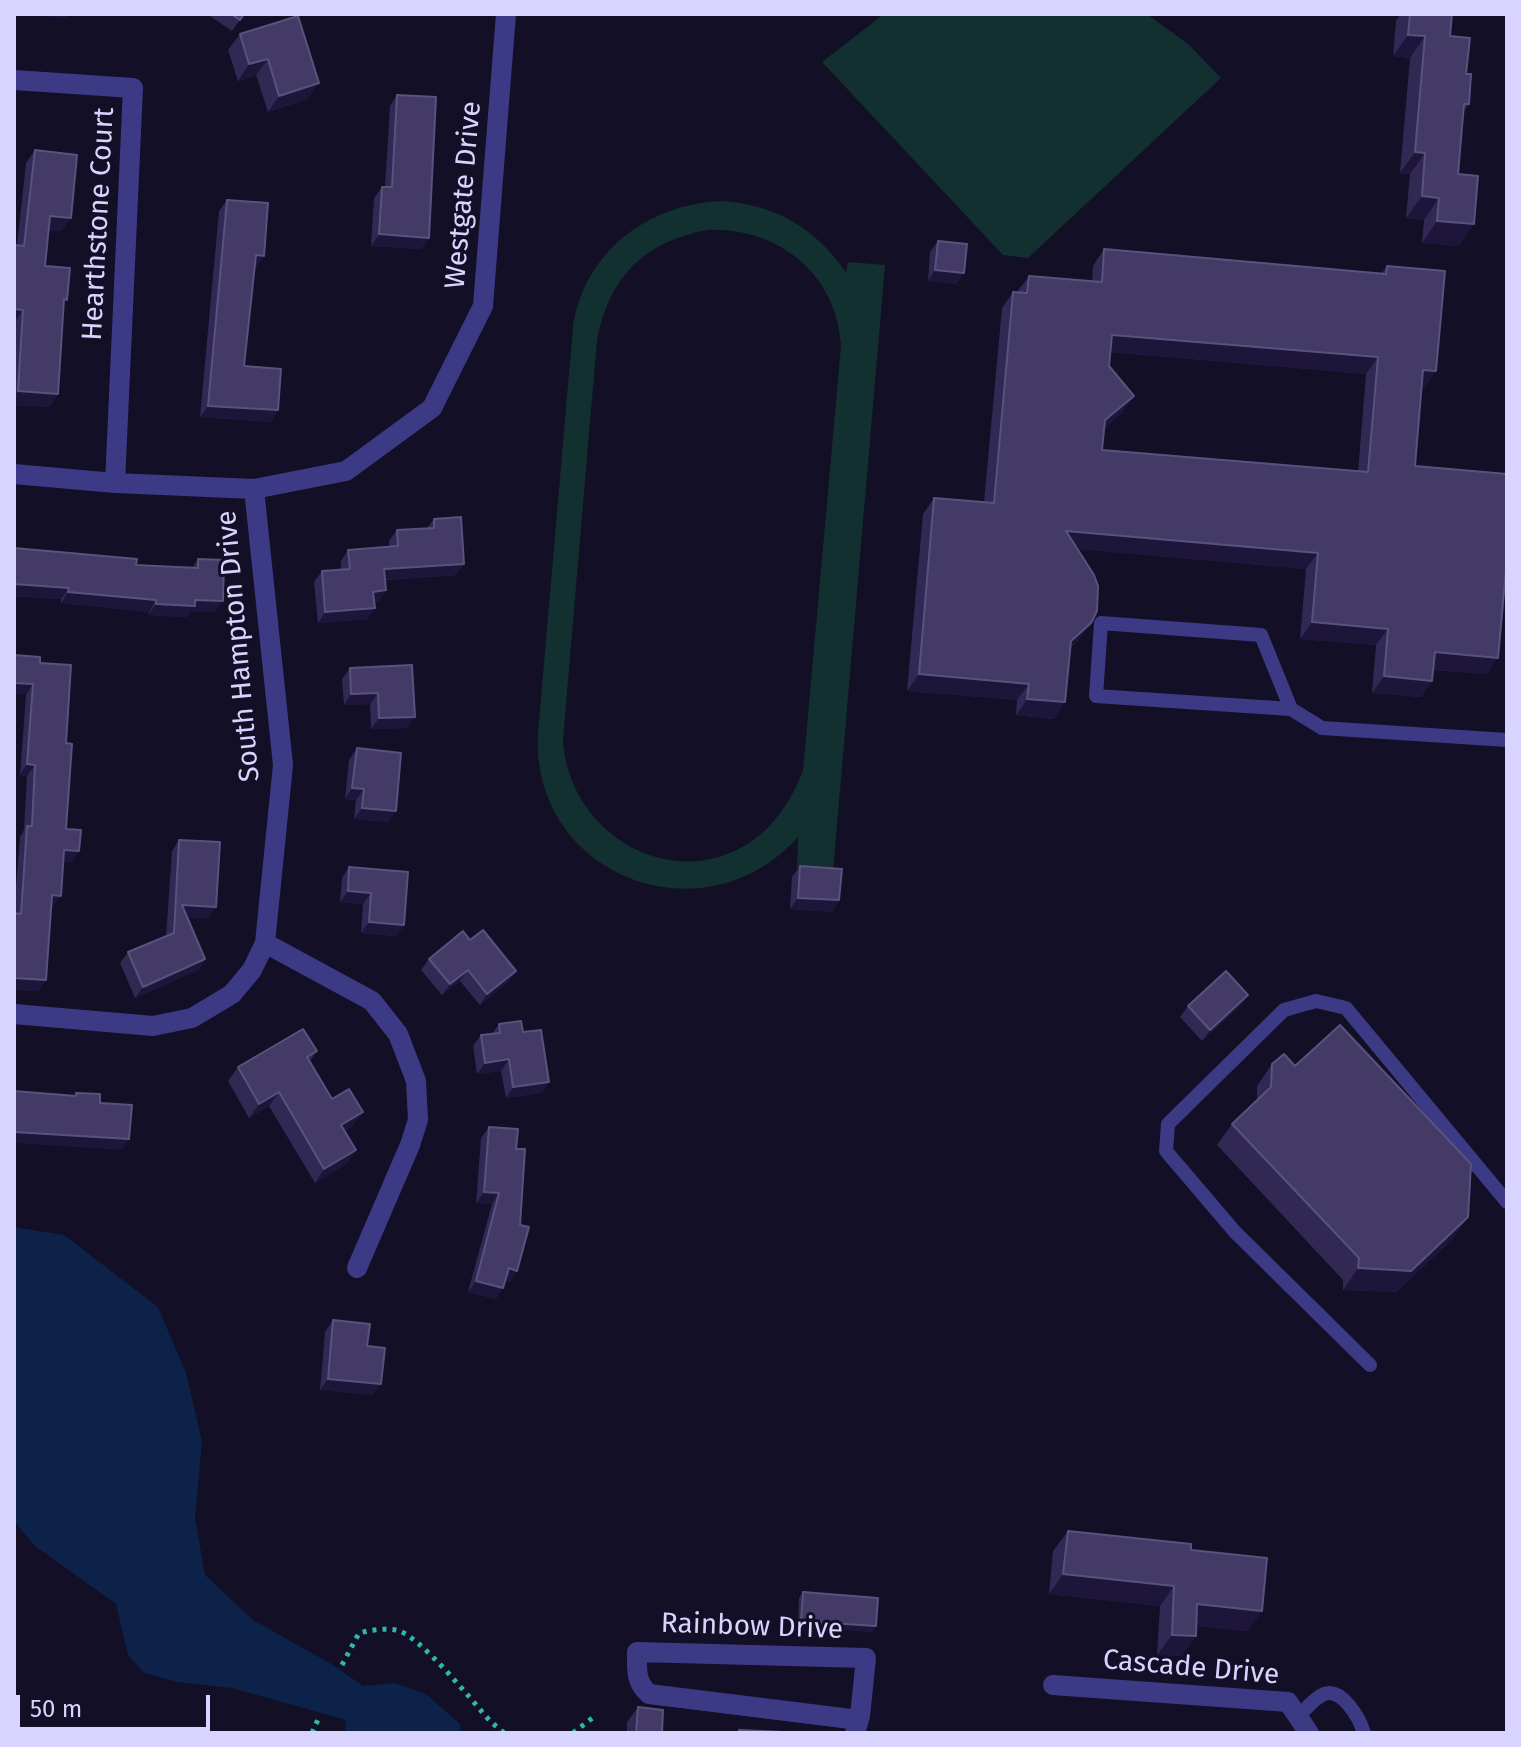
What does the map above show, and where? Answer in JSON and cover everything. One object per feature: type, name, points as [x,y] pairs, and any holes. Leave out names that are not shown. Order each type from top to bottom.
[{"type":"street","name":"Westgate Drive","points":[[14,474],[115,483],[254,489],[346,471],[432,408],[483,306],[506,14]]},
{"type":"street","name":"Hearthstone Court","points":[[14,80],[133,88],[115,483]]},
{"type":"street","name":"South Hampton Drive","points":[[14,1014],[153,1026],[192,1018],[232,994],[252,970],[265,943],[283,765],[254,489]]},
{"type":"street","points":[[265,943],[372,1001],[398,1034],[416,1081],[418,1120],[357,1268]]},
{"type":"street","name":"Rainbow Drive","points":[[637,1652],[866,1658],[857,1726],[649,1694],[636,1677],[637,1652]]},
{"type":"street","name":"Cascade Drive","points":[[1053,1685],[1288,1702],[1304,1725]]},
{"type":"lane","points":[[1291,709],[1261,635],[1101,623],[1096,696],[1291,709],[1322,728],[1507,740]]},
{"type":"lane","points":[[1370,1365],[1235,1232],[1166,1151],[1168,1124],[1284,1010],[1316,1001],[1346,1008],[1507,1202]]},
{"type":"lane","points":[[1304,1725],[1324,1694],[1333,1693],[1341,1696],[1361,1723],[1364,1733]]},
{"type":"path","points":[[342,1665],[359,1633],[379,1629],[399,1630],[415,1639],[504,1733]]},
{"type":"path","points":[[312,1733],[320,1715]]},
{"type":"path","points":[[573,1733],[595,1716]]},
{"type":"green space","points":[[884,14],[1147,14],[1188,44],[1221,78],[1028,258],[1003,255],[822,62]]},
{"type":"green space","points":[[721,201],[741,203],[776,213],[807,231],[846,272],[848,262],[885,265],[833,872],[797,870],[798,837],[759,869],[716,885],[672,888],[629,878],[592,856],[562,824],[543,783],[538,733],[573,327],[580,300],[590,276],[605,255],[624,237],[645,222],[694,204]],"holes":[[[707,230],[733,231],[779,246],[815,276],[837,320],[841,346],[803,771],[782,811],[759,836],[718,857],[686,861],[656,857],[627,845],[602,826],[582,801],[569,772],[563,739],[597,340],[603,318],[620,281],[647,254],[684,236]]]},
{"type":"water","points":[[14,1227],[64,1235],[158,1307],[186,1373],[202,1441],[195,1518],[205,1575],[253,1620],[333,1665],[363,1686],[395,1683],[426,1694],[460,1724],[461,1733],[345,1733],[346,1720],[232,1688],[177,1682],[144,1673],[128,1655],[116,1604],[35,1546],[14,1521]]},
{"type":"building","points":[[1410,14],[1452,14],[1450,36],[1470,38],[1466,74],[1471,74],[1469,104],[1464,104],[1458,174],[1478,176],[1474,224],[1437,221],[1439,198],[1422,196],[1425,153],[1415,152],[1425,36],[1408,35]]},
{"type":"building","points":[[298,16],[319,83],[279,96],[268,59],[249,64],[240,34]]},
{"type":"building","points":[[397,95],[436,97],[429,238],[379,234],[382,187],[392,187]]},
{"type":"building","points":[[35,150],[77,155],[71,218],[50,216],[45,266],[70,268],[67,300],[64,299],[58,394],[18,391],[23,310],[14,309],[14,245],[24,246]]},
{"type":"building","points":[[227,200],[268,203],[264,256],[256,255],[244,366],[281,369],[278,410],[208,406]]},
{"type":"building","points":[[938,241],[967,244],[964,273],[935,270]]},
{"type":"building","points":[[1104,249],[1386,274],[1387,266],[1445,271],[1436,371],[1423,370],[1415,466],[1507,474],[1507,559],[1498,658],[1435,652],[1432,681],[1384,676],[1388,629],[1312,622],[1318,553],[1066,531],[1098,586],[1097,611],[1091,623],[1071,641],[1065,702],[1027,699],[1029,684],[919,674],[934,498],[994,503],[1013,292],[1027,293],[1029,276],[1102,282]],"holes":[[[1112,335],[1378,357],[1368,472],[1102,450],[1105,420],[1134,396],[1109,366]]]},
{"type":"building","points":[[461,517],[464,564],[384,569],[386,590],[373,592],[375,608],[325,612],[322,571],[350,569],[348,550],[398,546],[397,530],[434,528],[434,519]]},
{"type":"building","points":[[14,548],[137,559],[136,565],[198,568],[198,559],[224,560],[223,601],[195,600],[195,606],[156,604],[156,600],[14,584]]},
{"type":"building","points":[[14,655],[40,657],[40,663],[71,665],[66,743],[72,744],[66,829],[81,830],[79,851],[64,850],[61,896],[52,895],[46,980],[14,978],[14,913],[21,914],[27,826],[32,826],[35,765],[27,764],[33,684],[14,683]]},
{"type":"building","points":[[412,665],[415,717],[379,718],[378,693],[351,694],[350,668]]},
{"type":"building","points":[[357,748],[401,753],[396,811],[362,808],[364,789],[352,788]]},
{"type":"building","points":[[179,840],[220,842],[216,907],[182,905],[205,959],[143,987],[128,952],[174,933]]},
{"type":"building","points":[[800,866],[842,869],[839,900],[798,898]]},
{"type":"building","points":[[349,867],[408,872],[404,925],[369,922],[371,893],[348,891]]},
{"type":"building","points":[[483,930],[516,971],[487,994],[468,970],[450,984],[429,959],[463,931],[470,940]]},
{"type":"building","points":[[1226,971],[1248,995],[1210,1030],[1188,1006]]},
{"type":"building","points":[[521,1021],[523,1032],[541,1030],[549,1082],[513,1087],[509,1059],[485,1063],[481,1035],[500,1033],[499,1024]]},
{"type":"building","points":[[1340,1025],[1471,1164],[1468,1217],[1411,1271],[1358,1268],[1359,1258],[1232,1124],[1271,1087],[1272,1064],[1284,1054],[1295,1066]]},
{"type":"building","points":[[303,1029],[317,1051],[307,1057],[332,1099],[349,1089],[363,1112],[341,1125],[356,1150],[324,1169],[279,1092],[259,1104],[238,1067]]},
{"type":"building","points":[[14,1091],[76,1096],[76,1093],[100,1094],[100,1103],[132,1105],[129,1139],[14,1132]]},
{"type":"building","points":[[489,1127],[518,1129],[516,1149],[525,1149],[520,1225],[529,1227],[517,1271],[509,1268],[503,1288],[476,1281],[499,1193],[484,1192]]},
{"type":"building","points":[[333,1320],[370,1324],[367,1346],[385,1348],[381,1384],[328,1379]]},
{"type":"building","points":[[1068,1531],[1191,1544],[1191,1550],[1267,1558],[1262,1611],[1197,1604],[1196,1636],[1172,1635],[1174,1586],[1063,1574]]},
{"type":"building","points":[[803,1592],[878,1598],[876,1626],[801,1621]]},
{"type":"building","points":[[638,1707],[663,1710],[662,1733],[636,1733]]},
{"type":"building","points":[[739,1730],[805,1733],[739,1733]]}]
